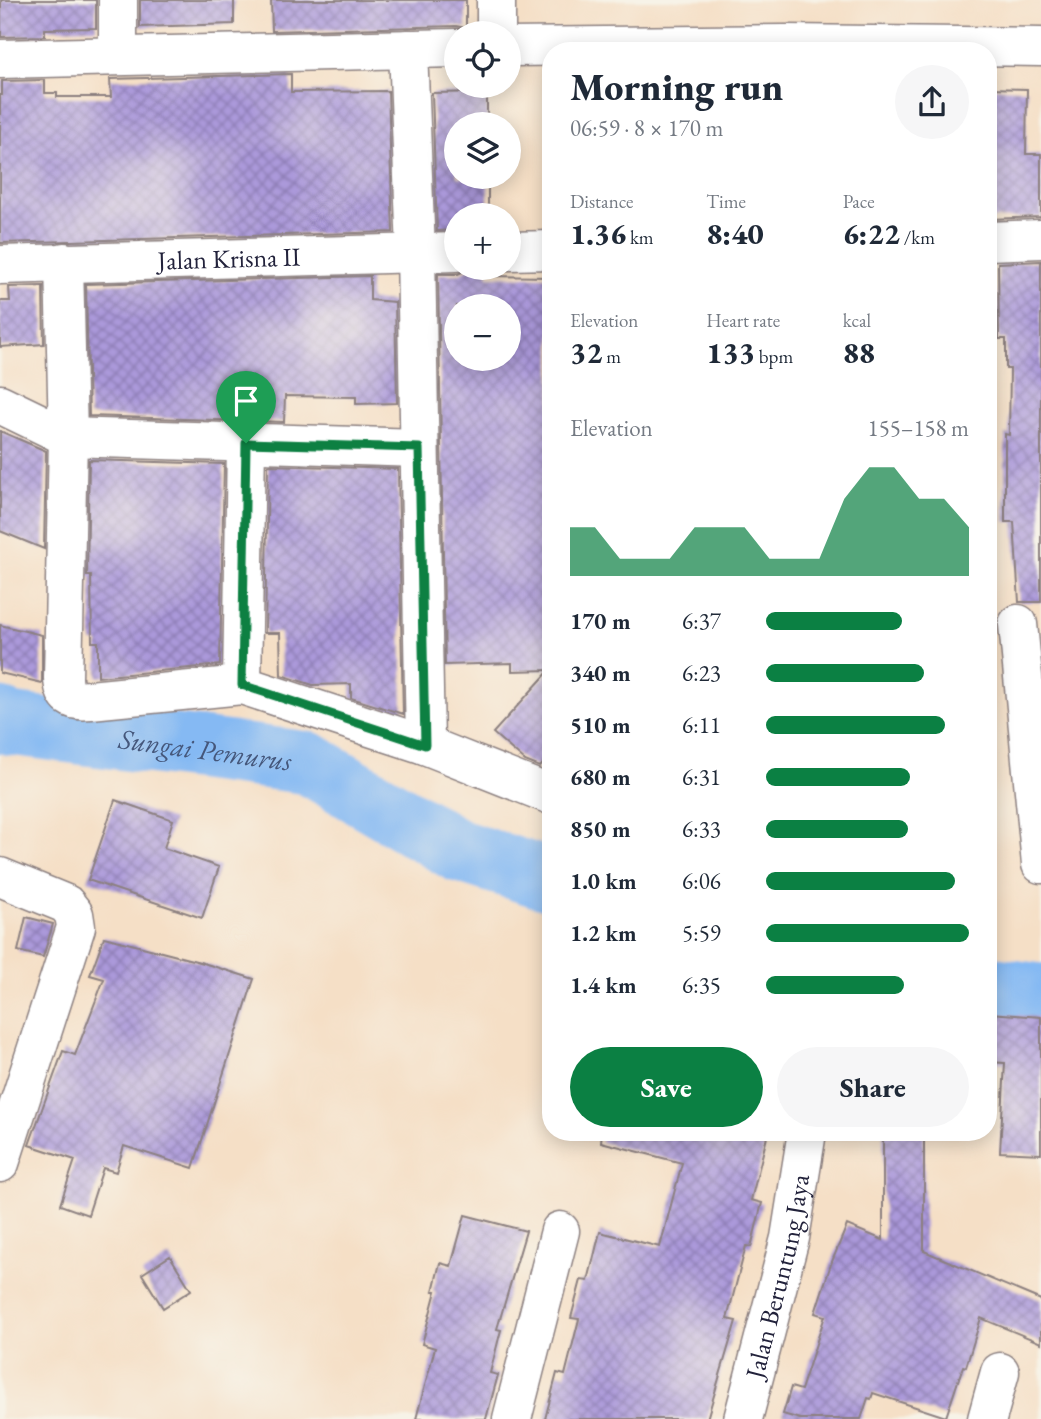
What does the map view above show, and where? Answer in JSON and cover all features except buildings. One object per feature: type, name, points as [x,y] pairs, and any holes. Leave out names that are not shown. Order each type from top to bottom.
[{"type":"street","points":[[118,0],[118,55]]},
{"type":"street","points":[[496,0],[496,21]]},
{"type":"street","points":[[521,47],[542,47]]},
{"type":"street","points":[[997,47],[1041,47]]},
{"type":"street","points":[[0,59],[444,48]]},
{"type":"street","points":[[408,49],[416,253],[425,745]]},
{"type":"street","points":[[997,241],[1041,239]]},
{"type":"street","points":[[521,251],[542,250]]},
{"type":"street","name":"Jalan Krisna II","points":[[0,265],[444,252]]},
{"type":"street","points":[[64,262],[68,437],[63,691],[77,701],[242,685],[425,745],[542,791]]},
{"type":"street","points":[[0,404],[68,437],[419,448]]},
{"type":"street","points":[[242,685],[246,443]]},
{"type":"street","points":[[1016,623],[1041,864]]},
{"type":"street","points":[[0,877],[66,904],[74,914],[76,927],[0,1163]]},
{"type":"street","name":"Jalan Beruntung Jaya","points":[[743,1419],[790,1238],[806,1141]]},
{"type":"street","points":[[512,1419],[559,1231]]},
{"type":"street","points":[[987,1419],[1000,1372]]},
{"type":"waterway","name":"Sungai Pemurus","points":[[0,719],[11,724],[308,763],[459,851],[542,877]]},
{"type":"waterway","name":"Sungai Pemurus","points":[[997,989],[1041,995]]},
{"type":"route","points":[[246,443],[419,448],[425,745],[242,685],[246,443]]}]
